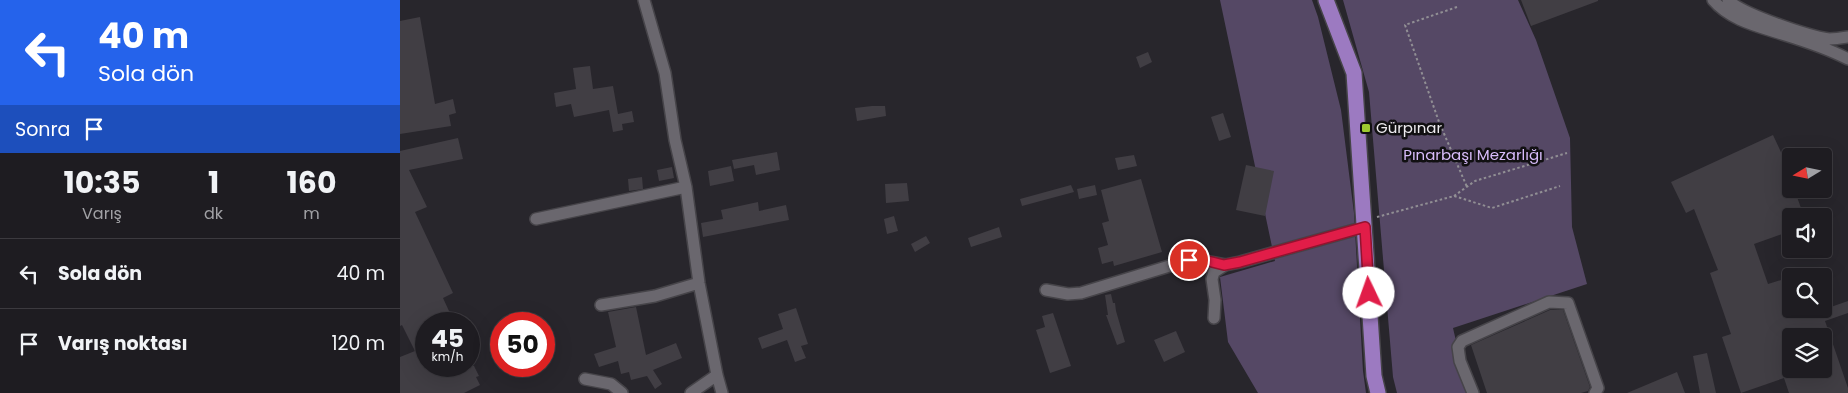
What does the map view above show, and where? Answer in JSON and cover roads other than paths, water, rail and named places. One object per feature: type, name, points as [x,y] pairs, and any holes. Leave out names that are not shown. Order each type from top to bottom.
[{"type":"main road","points":[[1326,0],[1354,73],[1374,376],[1378,393]]},
{"type":"street","points":[[644,0],[665,73],[674,140],[686,187],[700,283],[722,393]]},
{"type":"street","points":[[1712,0],[1728,13],[1744,22],[1832,51],[1848,59]]},
{"type":"street","points":[[1728,0],[1733,5],[1746,11],[1800,32],[1830,39],[1848,37]]},
{"type":"street","points":[[536,219],[686,187]]},
{"type":"street","points":[[1214,318],[1215,300],[1212,280],[1214,272],[1224,265],[1301,246],[1365,224]]},
{"type":"street","points":[[1046,290],[1068,294],[1081,293],[1189,260],[1204,260],[1224,265]]},
{"type":"street","points":[[601,305],[655,296],[700,283]]},
{"type":"street","points":[[1473,393],[1460,361],[1458,347],[1462,341],[1549,302],[1568,302],[1598,388],[1595,393]]},
{"type":"street","points":[[691,393],[717,375]]},
{"type":"street","points":[[585,378],[611,384],[622,393]]},
{"type":"place","name":"Gürpınar","points":[[1366,128]]},
{"type":"park label","name":"Pınarbaşı Mezarlığı","points":[[1473,155]]}]
